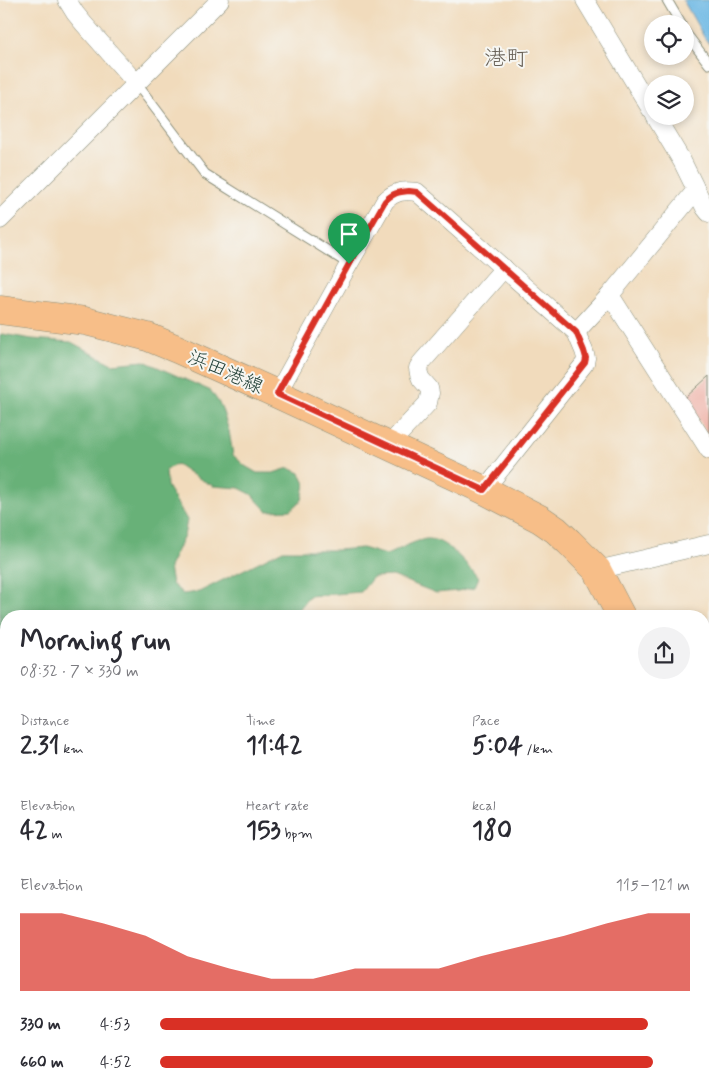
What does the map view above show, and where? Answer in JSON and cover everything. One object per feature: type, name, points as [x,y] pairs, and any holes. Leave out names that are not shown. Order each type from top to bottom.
[{"type":"main road","name":"浜田港線","points":[[0,310],[85,320],[148,337],[277,394],[484,490],[540,519],[556,530],[597,570],[618,610]]},
{"type":"street","points":[[68,0],[84,24],[136,83]]},
{"type":"street","points":[[0,220],[220,0]]},
{"type":"street","points":[[585,0],[644,98]]},
{"type":"street","points":[[660,125],[682,161],[709,213]]},
{"type":"street","points":[[576,332],[610,295],[696,190]]},
{"type":"street","points":[[277,394],[385,201],[391,195],[400,192],[417,192],[576,332],[586,358],[585,363],[484,490]]},
{"type":"street","points":[[388,446],[428,403],[429,388],[419,374],[418,368],[421,363],[504,268]]},
{"type":"street","points":[[610,295],[709,450]]},
{"type":"street","points":[[597,570],[709,544]]},
{"type":"lane","points":[[667,0],[676,15]]},
{"type":"lane","points":[[694,44],[709,64]]},
{"type":"lane","points":[[136,83],[205,174],[349,264]]},
{"type":"green space","points":[[0,335],[71,342],[112,364],[144,361],[211,391],[221,406],[229,431],[233,455],[245,466],[257,473],[273,473],[289,468],[300,473],[305,484],[302,500],[291,510],[267,511],[251,494],[239,488],[213,486],[177,464],[166,470],[167,486],[187,520],[184,536],[169,567],[172,584],[183,594],[199,592],[283,550],[362,548],[386,555],[426,539],[441,542],[462,559],[478,578],[474,587],[436,593],[393,576],[373,577],[361,592],[309,596],[299,610],[0,610]]},
{"type":"water","points":[[683,0],[709,0],[709,44],[694,19],[694,15],[692,15]]},
{"type":"building","points":[[709,376],[709,436],[685,398]]},
{"type":"district","name":"港町","points":[[506,57]]},
{"type":"route","points":[[400,192],[417,192],[576,332],[584,351],[585,363],[484,490],[277,394],[349,264],[385,201],[391,195],[400,192]]}]
